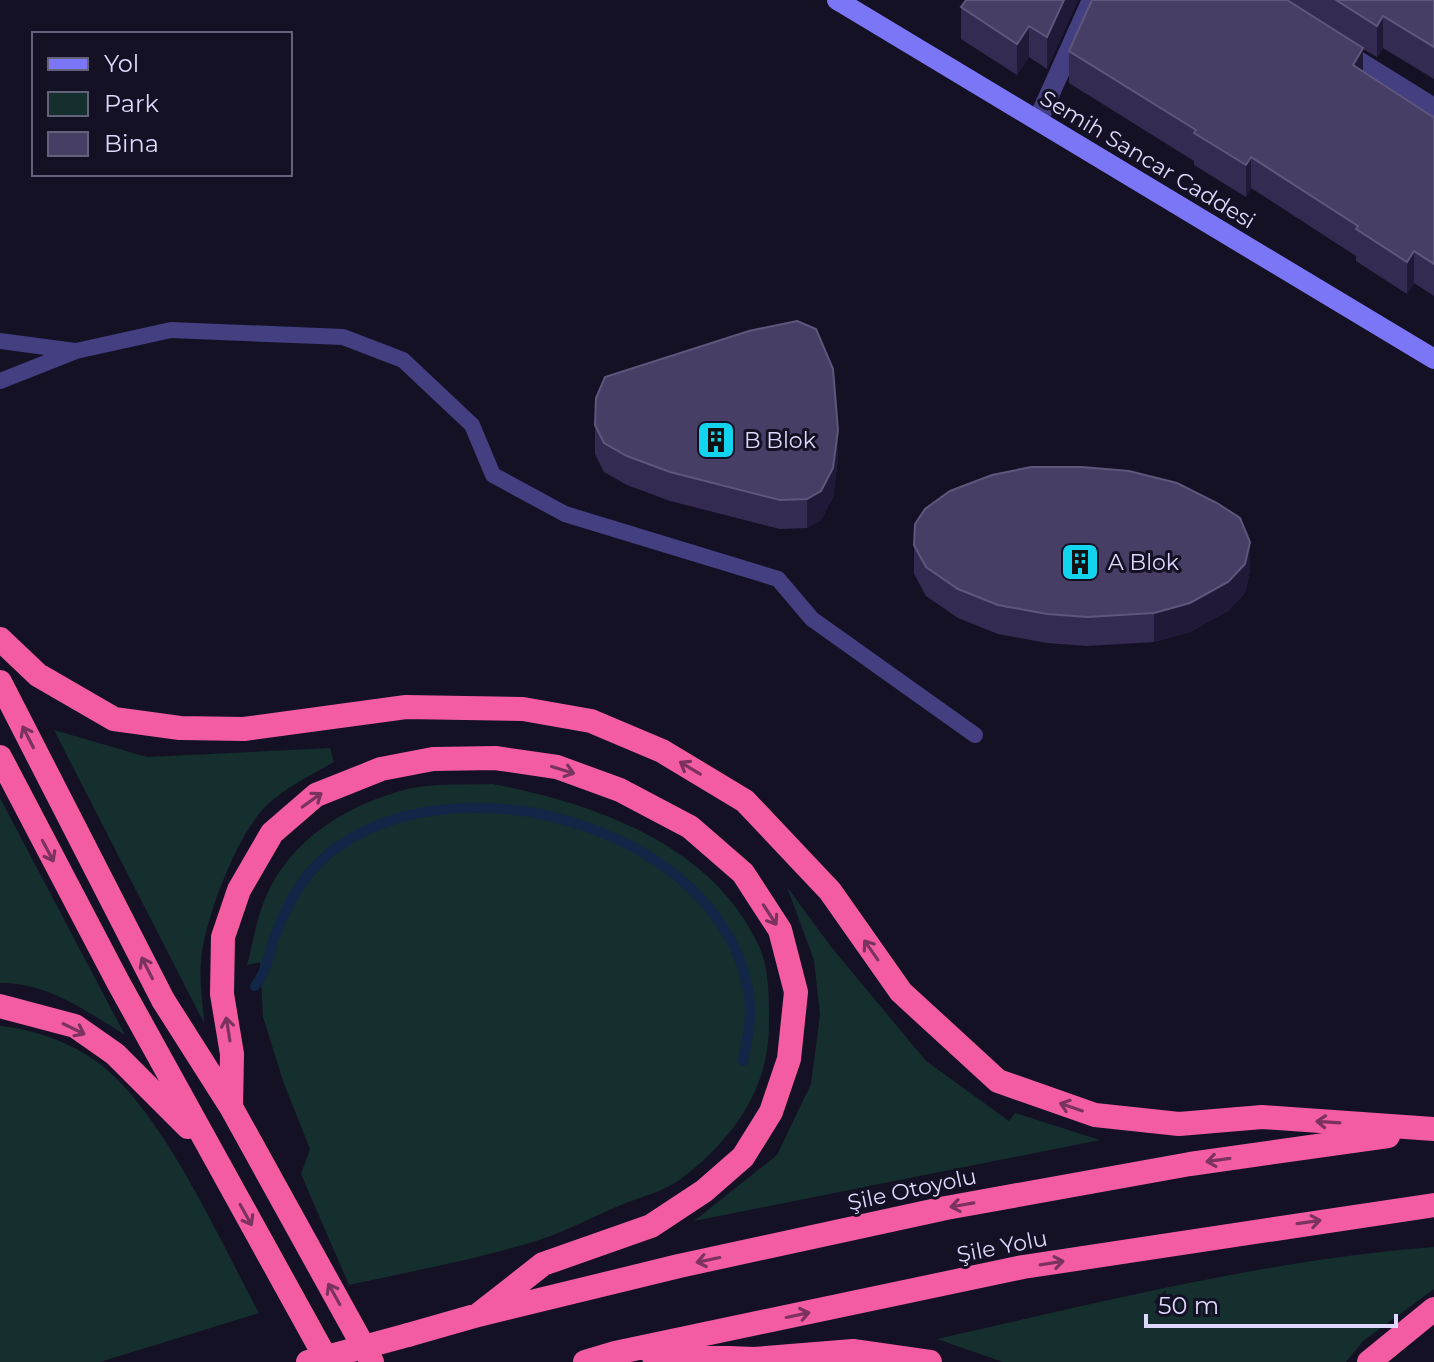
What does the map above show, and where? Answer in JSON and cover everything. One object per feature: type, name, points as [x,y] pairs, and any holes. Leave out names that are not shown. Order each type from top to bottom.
[{"type":"highway","points":[[0,639],[38,675],[114,719],[180,728],[244,729],[406,707],[523,709],[591,721],[662,751],[745,801],[830,891],[901,992],[998,1081],[1095,1115],[1109,1117],[1179,1124],[1262,1117],[1434,1130]]},
{"type":"highway","points":[[0,682],[163,1000],[231,1107],[372,1362]]},
{"type":"highway","points":[[0,757],[58,871],[328,1362]]},
{"type":"highway","points":[[231,1107],[232,1054],[222,994],[223,937],[239,890],[272,833],[316,795],[381,769],[433,759],[495,758],[557,767],[620,790],[690,827],[743,873],[780,930],[796,992],[789,1059],[771,1112],[743,1157],[704,1191],[651,1226],[543,1264],[478,1315]]},
{"type":"highway","points":[[0,1006],[75,1026],[115,1054],[208,1146]]},
{"type":"highway","name":"Şile Otoyolu","points":[[308,1362],[478,1315],[679,1266],[946,1208],[1190,1164],[1434,1130]]},
{"type":"highway","name":"Şile Yolu","points":[[585,1362],[615,1353],[1023,1267],[1434,1205]]},
{"type":"highway","points":[[1369,1362],[1434,1309]]},
{"type":"highway","points":[[615,1353],[754,1359],[853,1351],[930,1362]]},
{"type":"street","name":"Semih Sancar Caddesi","points":[[837,0],[1434,359]]},
{"type":"street","points":[[1038,120],[1092,0]]},
{"type":"street","points":[[1328,42],[1434,108]]},
{"type":"lane","points":[[0,381],[76,351],[171,330],[343,337],[403,360],[472,425],[493,475],[565,514],[778,579],[812,619],[975,735]]},
{"type":"lane","points":[[0,341],[76,351]]},
{"type":"green space","points":[[54,730],[147,757],[330,748],[334,762],[290,787],[267,805],[244,836],[234,856],[215,901],[203,944],[200,976],[204,1023]]},
{"type":"green space","points":[[493,784],[570,803],[609,817],[680,854],[711,879],[737,909],[758,944],[764,962],[769,1021],[763,1068],[756,1090],[733,1128],[701,1163],[668,1187],[538,1240],[349,1285],[301,1174],[310,1149],[283,1081],[263,1017],[260,962],[247,965],[259,915],[276,877],[290,858],[306,841],[345,814],[366,803],[412,788]]},
{"type":"green space","points":[[0,798],[125,1035],[50,993],[34,987],[0,983]]},
{"type":"green space","points":[[787,887],[832,948],[926,1061],[1009,1121],[1015,1113],[1100,1140],[694,1221],[777,1155],[811,1084],[820,1015],[814,960]]},
{"type":"green space","points":[[0,1026],[38,1033],[63,1043],[97,1062],[121,1083],[167,1143],[188,1178],[259,1313],[100,1362],[0,1362]]},
{"type":"green space","points":[[1434,1247],[1434,1289],[1363,1341],[1346,1362],[1003,1362],[937,1339],[1246,1272]]},
{"type":"building","points":[[966,0],[1064,0],[1047,37],[1029,26],[1017,44],[961,7]]},
{"type":"building","points":[[1092,0],[1287,0],[1363,48],[1353,65],[1434,116],[1434,264],[1414,251],[1407,262],[1356,229],[1358,226],[1251,157],[1246,165],[1069,51]]},
{"type":"building","points":[[1336,0],[1434,0],[1434,47],[1383,16],[1377,26]]},
{"type":"building","name":"B Blok","points":[[797,321],[816,329],[833,369],[838,430],[833,468],[821,491],[807,499],[780,500],[670,472],[627,456],[604,443],[595,425],[596,398],[605,377],[749,331]]},
{"type":"building","name":"A Blok","points":[[1031,467],[1129,471],[1177,483],[1240,518],[1250,542],[1245,564],[1228,582],[1190,603],[1154,613],[1087,617],[998,605],[958,589],[926,567],[914,545],[915,524],[925,509],[950,491],[992,475]]},
{"type":"waterway","points":[[255,986],[264,970],[284,913],[299,887],[318,864],[342,844],[394,819],[454,808],[518,811],[581,825],[640,851],[690,887],[727,934],[748,989],[750,1016],[743,1061]]},
{"type":"place","name":"B Blok","points":[[716,440]]},
{"type":"place","name":"A Blok","points":[[1080,562]]}]
